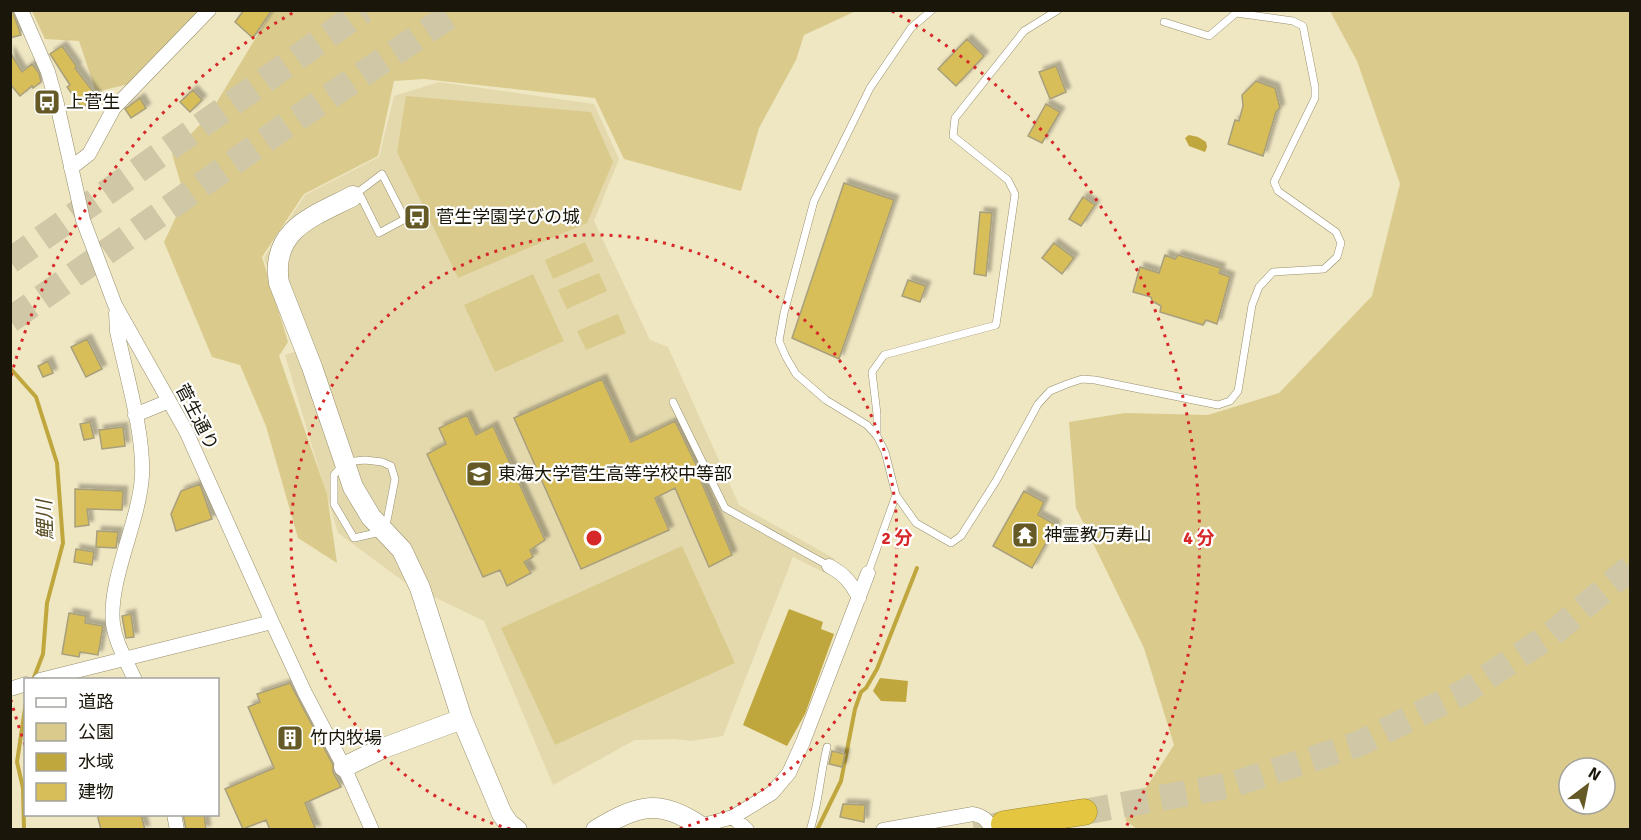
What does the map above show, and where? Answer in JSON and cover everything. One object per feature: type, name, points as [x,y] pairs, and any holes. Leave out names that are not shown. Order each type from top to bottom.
[{"type":"highway","points":[[998,827],[1084,812]]},
{"type":"street","name":"菅生通り","points":[[21,10],[48,72],[83,220],[115,305],[186,431],[305,693],[344,767],[372,830]]},
{"type":"street","points":[[71,168],[89,154],[114,108],[209,10]]},
{"type":"street","points":[[353,196],[296,226],[284,245],[278,271],[283,296],[301,336],[353,487],[364,506],[402,550],[420,588],[462,719],[502,814],[517,830]]},
{"type":"street","points":[[115,305],[117,331],[142,453],[138,508],[114,595],[113,623],[117,639],[134,678]]},
{"type":"street","points":[[135,416],[170,401]]},
{"type":"street","points":[[830,566],[851,582],[859,598]]},
{"type":"street","points":[[597,830],[614,819],[651,806],[677,812],[701,828],[733,817],[772,793],[789,773],[803,742],[868,573]]},
{"type":"street","points":[[46,678],[272,622]]},
{"type":"street","points":[[344,767],[381,749],[462,719]]},
{"type":"street","points":[[883,830],[973,814],[981,816],[998,827]]},
{"type":"street","points":[[733,817],[747,830]]},
{"type":"lane","points":[[932,10],[911,28],[870,88],[814,201],[784,313],[779,341],[796,374],[826,400],[867,425],[877,436],[885,452],[896,495],[916,523],[951,543],[961,536],[996,481],[1038,404],[1050,391],[1082,379],[1218,405],[1230,401],[1238,391],[1252,304],[1259,287],[1273,272],[1324,269],[1337,257],[1341,243],[1336,232],[1278,191],[1274,182],[1315,98],[1315,87],[1303,26],[1293,21],[1236,13],[1209,36],[1164,22]]},
{"type":"lane","points":[[877,436],[872,372],[884,356],[996,325],[1015,194],[1008,180],[953,136],[955,118],[1024,31],[1058,10]]},
{"type":"lane","points":[[382,174],[405,219],[379,233],[361,197],[353,196],[382,174]]},
{"type":"lane","points":[[673,402],[725,508],[830,566]]},
{"type":"lane","points":[[365,460],[382,462],[391,466],[395,479],[385,531],[354,538],[334,504],[334,475],[345,462],[365,460]]},
{"type":"lane","points":[[868,573],[896,495]]},
{"type":"lane","points":[[810,830],[816,811],[821,770],[827,747]]},
{"type":"shaded area","name":"菅生学園学びの城","points":[[439,82],[594,104],[619,159],[594,221],[650,340],[668,347],[739,505],[835,559],[827,574],[793,557],[723,736],[691,741],[635,740],[553,785],[484,621],[407,584],[338,533],[285,355],[297,351],[264,258],[305,195],[379,157],[394,96]]},
{"type":"green space","points":[[32,11],[209,11],[149,79],[96,92],[79,41],[45,39]]},
{"type":"green space","points":[[272,11],[856,11],[804,35],[796,60],[759,128],[741,191],[624,159],[595,98],[424,79],[394,81],[378,156],[304,194],[262,257],[288,342],[279,356],[327,494],[337,563],[298,538],[266,426],[240,365],[212,357],[164,242],[185,198],[172,154],[209,115]]},
{"type":"green space","points":[[1330,11],[1630,11],[1630,829],[1138,830],[1125,820],[1174,745],[1144,648],[1076,508],[1069,422],[1125,413],[1208,415],[1279,393],[1372,296],[1400,184],[1357,61]]},
{"type":"green space","points":[[406,96],[591,112],[613,162],[587,223],[458,278],[397,152]]},
{"type":"green space","points":[[585,242],[594,261],[553,279],[545,260]]},
{"type":"green space","points":[[599,273],[607,291],[567,309],[558,290]]},
{"type":"green space","points":[[533,274],[564,341],[495,372],[464,305]]},
{"type":"green space","points":[[618,314],[626,333],[586,350],[577,331]]},
{"type":"green space","points":[[682,546],[735,663],[555,745],[501,628]]},
{"type":"water","points":[[1189,135],[1206,142],[1205,152],[1189,146],[1185,138]]},
{"type":"water","points":[[789,609],[823,622],[821,629],[834,634],[805,714],[787,746],[743,725]]},
{"type":"water","points":[[880,678],[908,681],[906,702],[881,701],[873,691]]},
{"type":"building","points":[[10,10],[12,10],[21,35],[10,38]]},
{"type":"building","points":[[244,10],[272,10],[253,38],[235,22]]},
{"type":"building","points":[[967,39],[984,56],[956,86],[938,69]]},
{"type":"building","points":[[62,46],[97,97],[82,108],[67,87],[70,85],[50,54]]},
{"type":"building","points":[[10,52],[22,72],[32,64],[39,73],[41,82],[20,96],[10,84]]},
{"type":"building","points":[[1056,66],[1066,92],[1050,99],[1039,72]]},
{"type":"building","points":[[1256,81],[1275,88],[1280,108],[1276,112],[1263,156],[1228,144],[1235,120],[1239,121],[1243,106],[1242,95]]},
{"type":"building","points":[[193,90],[202,100],[190,112],[180,102]]},
{"type":"building","points":[[140,98],[146,108],[131,118],[125,109]]},
{"type":"building","points":[[1046,104],[1060,112],[1042,143],[1028,136]]},
{"type":"building","points":[[844,183],[894,200],[839,359],[792,338]]},
{"type":"building","points":[[1083,197],[1095,205],[1081,226],[1069,219]]},
{"type":"building","points":[[980,212],[992,213],[986,276],[974,274]]},
{"type":"building","points":[[1054,243],[1074,258],[1062,274],[1042,258]]},
{"type":"building","points":[[1165,255],[1175,259],[1178,255],[1221,268],[1219,273],[1230,277],[1217,324],[1206,320],[1203,325],[1160,312],[1161,306],[1152,301],[1151,297],[1133,292],[1140,267],[1159,273]]},
{"type":"building","points":[[908,280],[926,286],[920,302],[902,296]]},
{"type":"building","points":[[87,339],[102,369],[86,377],[71,347]]},
{"type":"building","points":[[48,361],[53,373],[43,377],[38,366]]},
{"type":"building","points":[[602,379],[631,442],[675,421],[701,475],[699,476],[732,555],[709,567],[675,488],[655,498],[669,530],[581,569],[514,418]]},
{"type":"building","points":[[467,415],[476,435],[493,426],[545,540],[530,550],[533,557],[524,562],[531,573],[507,586],[500,570],[483,577],[427,454],[446,444],[439,428]]},
{"type":"building","points":[[90,422],[94,438],[84,440],[80,424]]},
{"type":"building","points":[[123,427],[125,446],[102,449],[99,430]]},
{"type":"building","points":[[200,484],[212,519],[176,531],[171,514],[181,491]]},
{"type":"building","points":[[75,489],[123,491],[122,510],[87,509],[89,525],[75,527]]},
{"type":"building","name":"神霊教万寿山","points":[[1024,491],[1044,502],[1038,515],[1056,525],[1032,568],[993,546]]},
{"type":"building","points":[[97,531],[118,532],[116,548],[96,547]]},
{"type":"building","points":[[76,549],[94,552],[92,565],[74,562]]},
{"type":"building","points":[[69,613],[86,616],[85,623],[103,626],[98,655],[80,652],[79,657],[62,654]]},
{"type":"building","points":[[131,614],[134,637],[126,638],[122,616]]},
{"type":"building","name":"竹内牧場","points":[[290,683],[333,765],[333,772],[341,787],[305,803],[316,830],[270,830],[266,820],[243,829],[225,789],[274,768],[248,707],[260,702],[257,694]]},
{"type":"building","points":[[832,751],[845,754],[842,767],[829,764]]},
{"type":"building","points":[[843,804],[865,805],[864,822],[840,817]]},
{"type":"building","points":[[98,816],[142,816],[145,830],[101,830]]},
{"type":"building","points":[[183,816],[204,816],[206,830],[186,830]]},
{"type":"waterway","name":"鯉川","points":[[10,368],[36,397],[57,463],[63,543],[47,603],[43,654],[34,678]]},
{"type":"waterway","points":[[817,830],[841,781],[855,709],[861,692],[866,688],[877,669],[917,568]]},
{"type":"waterway","name":"鯉川","points":[[24,715],[17,762],[23,788],[24,830]]},
{"type":"tunnel","points":[[10,261],[364,10]]},
{"type":"tunnel","points":[[10,320],[281,129],[458,10]]},
{"type":"tunnel","points":[[1084,812],[1231,785],[1358,744],[1464,692],[1552,634],[1630,568]]},
{"type":"tunnel","points":[[974,830],[1004,824]]},
{"type":"place","name":"上菅生","points":[[47,102]]},
{"type":"place","name":"菅生学園学びの城","points":[[417,217]]},
{"type":"place","name":"東海大学菅生高等学校中等部","points":[[479,474]]},
{"type":"place","name":"神霊教万寿山","points":[[1025,535]]},
{"type":"place","name":"竹内牧場","points":[[290,738]]}]
